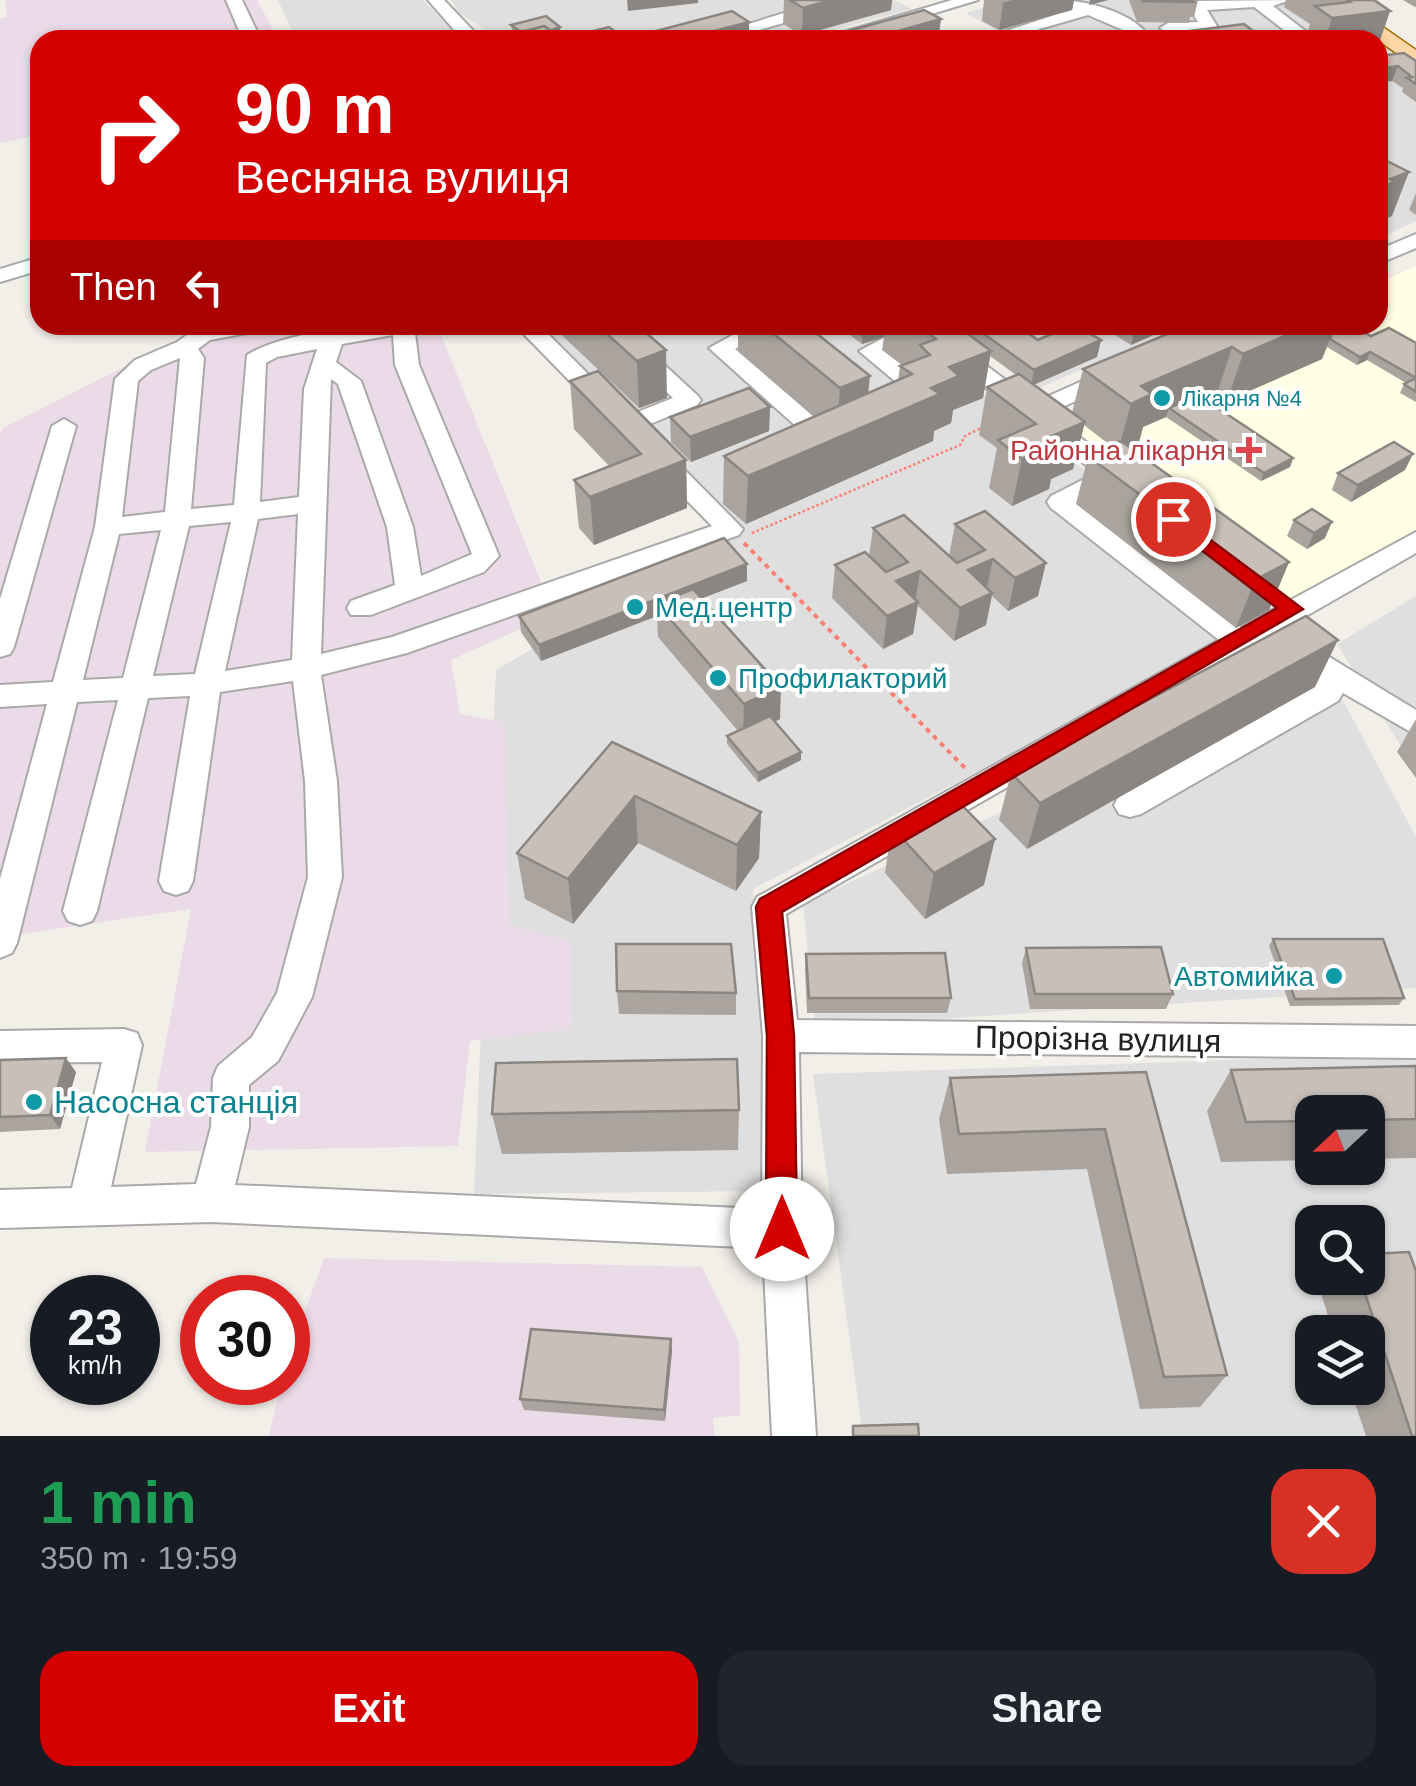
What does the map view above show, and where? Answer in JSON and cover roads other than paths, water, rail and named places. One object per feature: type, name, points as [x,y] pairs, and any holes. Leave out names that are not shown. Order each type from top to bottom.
[{"type":"main road","points":[[1331,0],[1373,30]]},
{"type":"main road","points":[[1388,40],[1413,58]]},
{"type":"street","points":[[234,0],[248,30]]},
{"type":"street","points":[[436,0],[461,30]]},
{"type":"street","points":[[744,30],[840,4],[834,0]]},
{"type":"street","points":[[851,30],[902,9],[926,12],[970,0]]},
{"type":"street","points":[[1066,0],[1138,30]]},
{"type":"street","points":[[1168,28],[1209,26],[1196,6],[1282,0]]},
{"type":"street","points":[[1256,1],[1295,30]]},
{"type":"street","points":[[902,9],[924,30]]},
{"type":"street","points":[[1019,30],[1087,10]]},
{"type":"street","points":[[751,28],[754,30]]},
{"type":"street","points":[[1388,59],[1413,58]]},
{"type":"street","points":[[1388,253],[1416,240]]},
{"type":"street","points":[[0,262],[30,260]]},
{"type":"street","points":[[0,276],[30,264]]},
{"type":"street","points":[[0,943],[108,527],[127,379],[144,365],[202,335]]},
{"type":"street","points":[[176,881],[207,684],[246,513],[255,360],[270,351],[327,353],[377,335]]},
{"type":"street","points":[[361,608],[474,566],[486,556],[407,366],[403,335]]},
{"type":"street","points":[[0,696],[207,684],[306,668],[397,646],[730,529],[712,500],[645,444],[536,335]]},
{"type":"street","points":[[619,335],[689,400],[626,425]]},
{"type":"street","points":[[748,335],[720,348],[829,438],[806,459]]},
{"type":"street","points":[[887,420],[910,381],[870,351],[904,335]]},
{"type":"street","points":[[931,335],[1143,496]]},
{"type":"street","points":[[80,911],[177,520],[192,358],[185,347]]},
{"type":"street","points":[[212,1203],[230,1127],[230,1078],[265,1049],[294,997],[325,877],[320,781],[306,668],[316,389],[327,353]]},
{"type":"street","points":[[327,353],[349,381],[400,526],[409,590]]},
{"type":"street","points":[[1029,410],[1138,364]]},
{"type":"street","points":[[0,647],[64,426]]},
{"type":"street","points":[[645,444],[681,430]]},
{"type":"street","points":[[1113,474],[1060,502],[1238,640]]},
{"type":"street","points":[[108,527],[314,504]]},
{"type":"street","points":[[794,1436],[782,1229],[781,1036],[769,907],[1238,640],[1285,604],[1416,541]]},
{"type":"street","points":[[1130,805],[1328,693],[1285,604]]},
{"type":"street","points":[[1315,662],[1416,724]]},
{"type":"street","name":"Прорізна вулиця","points":[[781,1036],[1416,1042]]},
{"type":"street","points":[[0,1048],[124,1045],[87,1207]]},
{"type":"street","points":[[0,1209],[212,1203],[782,1229]]},
{"type":"place","name":"Лікарня №4","points":[[1162,398]]},
{"type":"place","name":"Районна лікарня","points":[[1249,450]]},
{"type":"place","name":"Мед.центр","points":[[635,607]]},
{"type":"place","name":"Профилакторий","points":[[718,678]]},
{"type":"place","name":"Автомийка","points":[[1334,976]]},
{"type":"place","name":"Насосна станція","points":[[34,1102]]}]
